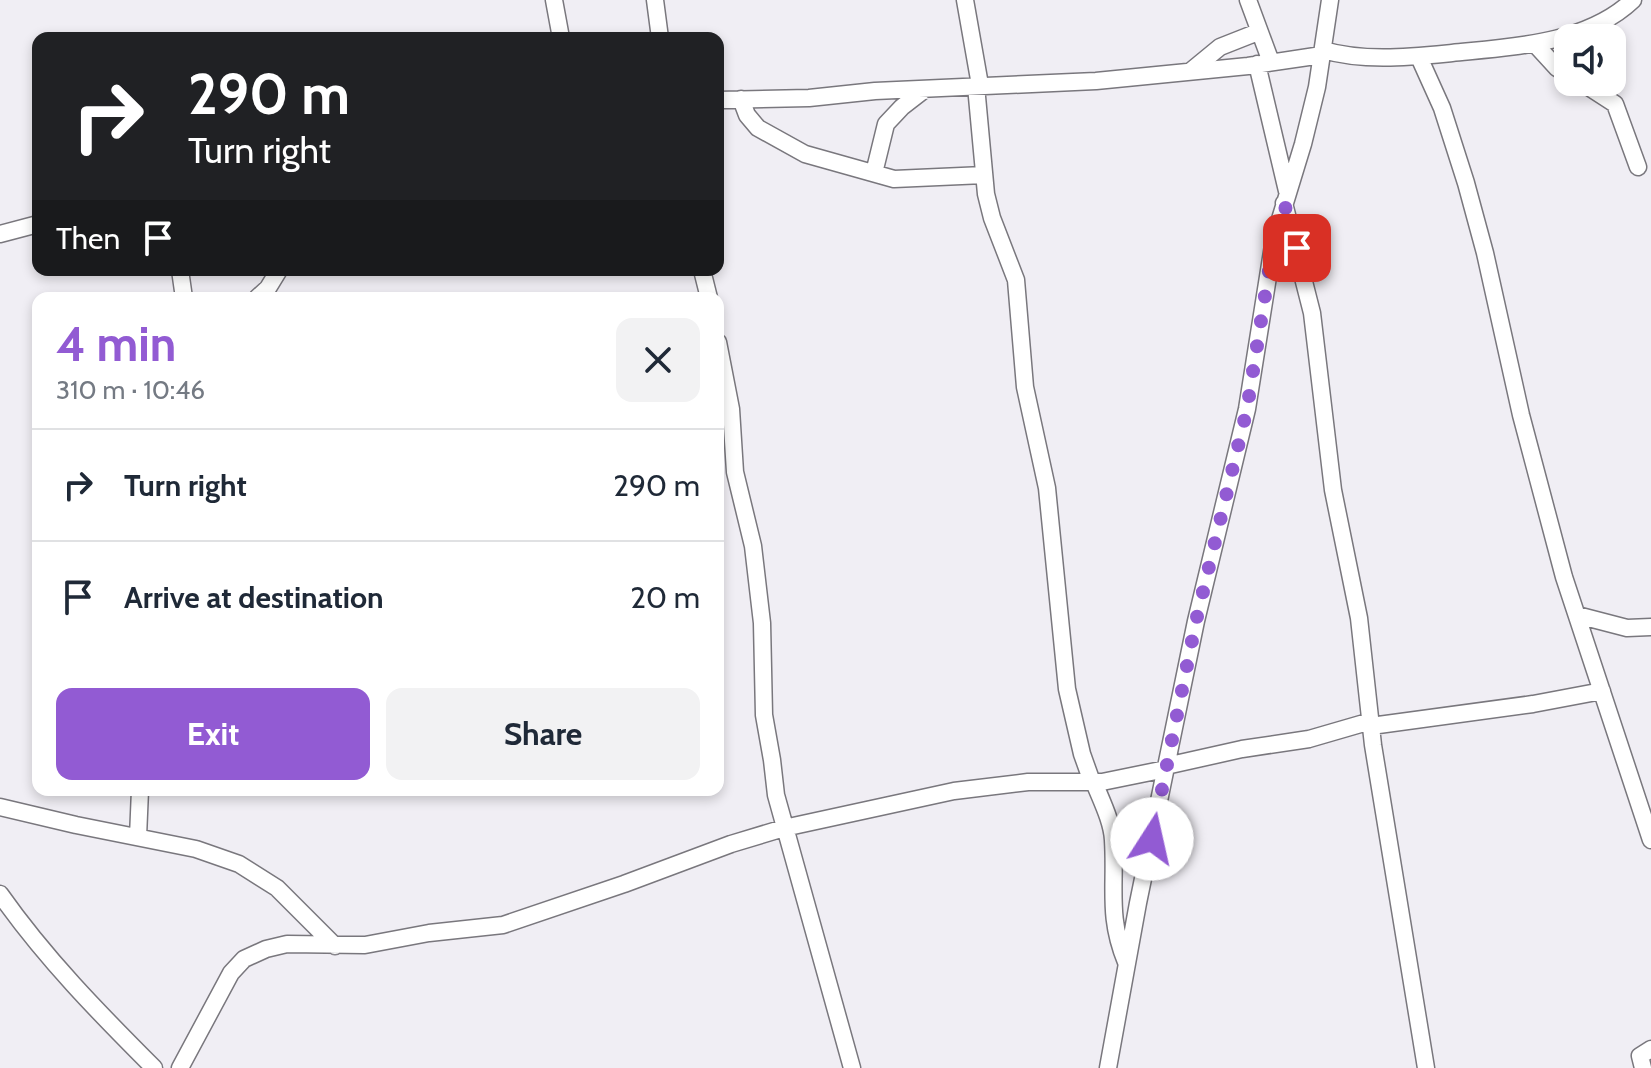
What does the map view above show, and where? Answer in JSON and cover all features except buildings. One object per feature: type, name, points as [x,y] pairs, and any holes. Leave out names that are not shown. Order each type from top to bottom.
[{"type":"street","points":[[554,0],[560,32]]},
{"type":"street","points":[[655,0],[659,32]]},
{"type":"street","points":[[965,0],[978,86],[984,175],[992,218],[1016,280],[1025,387],[1047,488],[1067,689],[1082,754],[1113,838],[1114,930],[1127,964]]},
{"type":"street","points":[[1248,0],[1258,32],[1286,197],[1312,313],[1333,490],[1359,618],[1371,724],[1426,1068]]},
{"type":"street","points":[[1108,1068],[1196,621],[1247,409],[1274,239],[1307,130],[1330,0]]},
{"type":"street","points":[[724,100],[1096,81],[1264,63],[1322,52],[1419,57],[1535,44],[1605,20],[1633,0]]},
{"type":"street","points":[[1192,70],[1220,47],[1258,32]]},
{"type":"street","points":[[1535,44],[1554,65]]},
{"type":"street","points":[[1419,57],[1442,108],[1466,183],[1521,415],[1564,577],[1651,840]]},
{"type":"street","points":[[874,173],[886,124],[925,89]]},
{"type":"street","points":[[1603,96],[1615,104],[1638,167]]},
{"type":"street","points":[[741,99],[753,123],[767,135],[805,154],[894,179],[984,175]]},
{"type":"street","points":[[1,234],[32,226]]},
{"type":"street","points":[[264,292],[275,276]]},
{"type":"street","points":[[724,373],[731,409],[735,472],[753,546],[762,623],[764,715],[776,795],[852,1068]]},
{"type":"street","points":[[1577,615],[1627,628],[1651,627]]},
{"type":"street","points":[[180,1068],[231,973],[244,959],[266,949],[287,944],[365,945],[429,933],[503,925],[784,828],[954,791],[1028,782],[1093,782],[1126,778],[1242,749],[1309,739],[1371,724],[1533,704],[1602,691]]},
{"type":"street","points":[[138,837],[140,796]]},
{"type":"street","points":[[0,807],[196,849],[239,864],[277,888],[335,946]]},
{"type":"street","points":[[0,894],[61,972],[154,1068]]},
{"type":"street","points":[[1643,1068],[1640,1056],[1651,1049]]},
{"type":"route","points":[[1152,839],[1196,621],[1247,409],[1274,239],[1284,203],[1297,248]]}]
